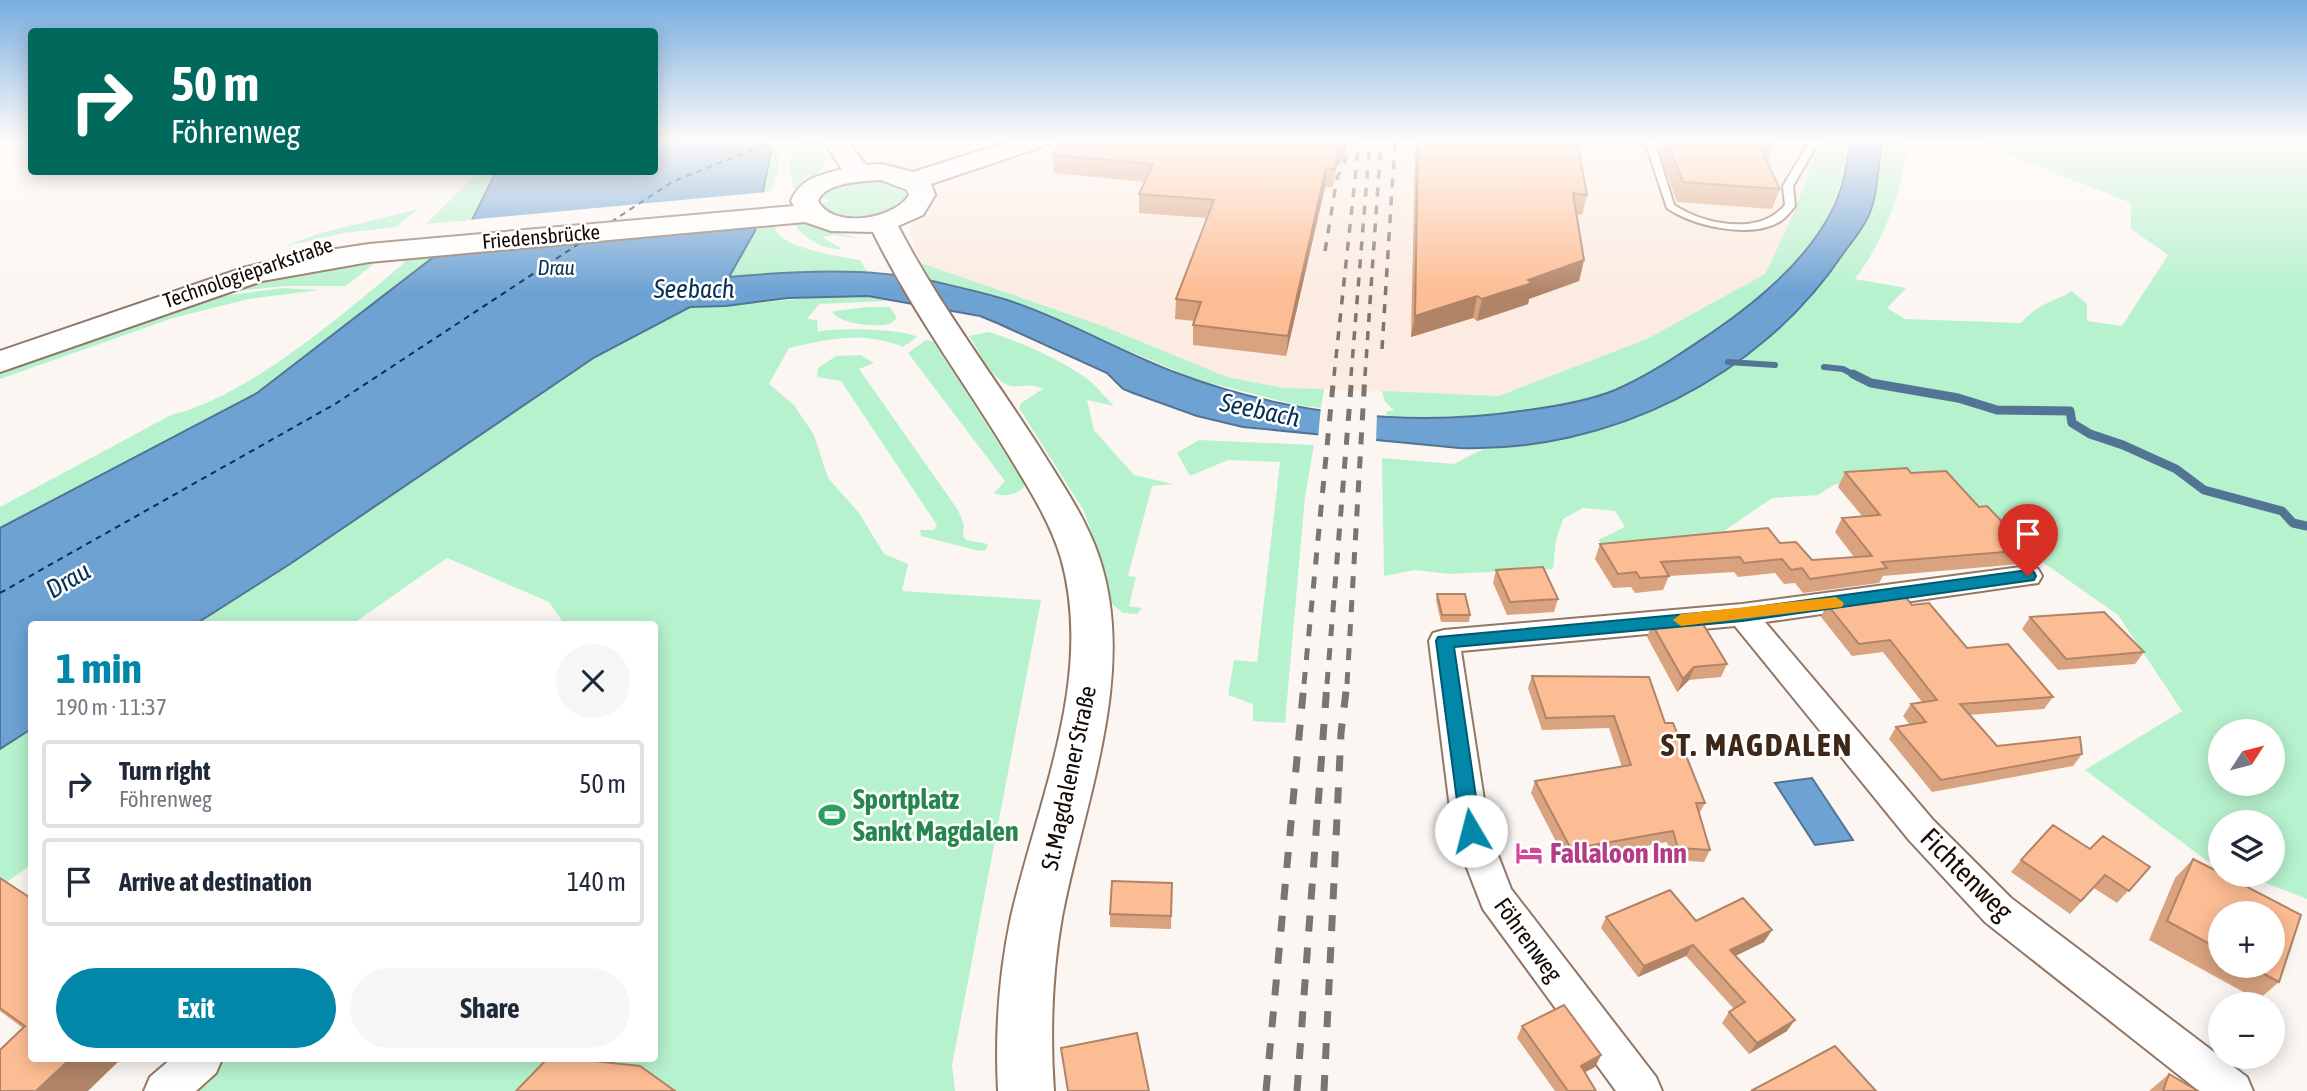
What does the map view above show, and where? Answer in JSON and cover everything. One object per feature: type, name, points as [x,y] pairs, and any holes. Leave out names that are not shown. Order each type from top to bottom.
[{"type":"street","points":[[817,192],[802,204],[828,222],[843,225],[882,222],[914,208],[922,195],[921,192]]},
{"type":"street","name":"Friedensbrücke","points":[[374,244],[802,204]]},
{"type":"street","name":"St.Magdalener Straße","points":[[882,222],[898,255],[946,334],[1021,445],[1062,515],[1084,572],[1092,642],[1084,728],[1035,927],[1024,1048],[1026,1091]]},
{"type":"street","name":"Technologieparkstraße","points":[[0,362],[261,272],[374,244]]},
{"type":"street","name":"Föhrenweg","points":[[1641,1091],[1496,898],[1471,831],[1444,641],[1742,615],[2028,576]]},
{"type":"street","name":"Fichtenweg","points":[[1742,615],[1922,830],[1998,910],[2232,1091]]},
{"type":"street","points":[[165,1091],[199,1062]]},
{"type":"lane","points":[[1665,192],[1670,206],[1675,210],[1709,222],[1750,226],[1778,219],[1790,206],[1789,192]]},
{"type":"shaded area","points":[[932,192],[1802,192],[1765,274],[1647,339],[1499,396],[1284,388],[1227,377],[1103,326],[921,263],[909,230],[913,222],[927,214]]},
{"type":"green space","points":[[458,192],[486,192],[472,220],[426,224]]},
{"type":"green space","points":[[827,192],[912,194],[893,212],[860,218],[837,214],[822,203],[828,202],[828,199],[822,199]]},
{"type":"green space","points":[[1802,192],[1838,192],[1820,230],[1803,254],[1779,279],[1721,328],[1656,370],[1626,385],[1572,403],[1520,412],[1388,417],[1386,412],[1394,410],[1385,402],[1382,391],[1499,396],[1647,339],[1765,274]]},
{"type":"green space","points":[[1867,192],[1897,192],[1876,247],[1855,279],[1906,288],[1887,308],[1905,319],[2021,323],[2039,308],[2072,291],[2087,304],[2087,321],[2122,326],[2168,255],[2131,229],[2131,203],[2103,192],[2307,192],[2307,899],[2276,887],[2285,887],[2285,810],[2208,810],[2208,861],[2085,770],[2182,711],[2118,615],[1978,517],[1879,473],[1834,485],[1818,495],[1772,498],[1708,542],[1609,552],[1598,540],[1625,527],[1615,511],[1583,508],[1563,519],[1556,540],[1553,569],[1449,574],[1415,570],[1384,576],[1382,458],[1454,464],[1483,449],[1553,439],[1807,302],[1851,243]]},
{"type":"green space","points":[[418,209],[396,227],[344,233],[285,246],[321,233]]},
{"type":"green space","points":[[792,219],[857,238],[832,235],[822,237],[842,249],[828,248],[806,236]]},
{"type":"green space","points":[[772,220],[778,234],[785,240],[817,252],[860,260],[868,273],[728,277],[755,231],[757,222]]},
{"type":"green space","points":[[440,253],[257,393],[0,528],[0,507],[171,415],[231,391],[262,373],[323,330],[403,264],[407,257]]},
{"type":"green space","points":[[380,259],[346,286],[286,286],[228,292],[258,282]]},
{"type":"green space","points":[[921,263],[1103,326],[1227,377],[1284,388],[1324,389],[1321,408],[1297,405],[1198,380],[1007,300],[931,281]]},
{"type":"green space","points":[[270,276],[215,297],[283,288],[319,290],[249,299],[173,318],[0,379],[0,369]]},
{"type":"green space","points":[[828,296],[868,296],[886,301],[819,304],[807,319],[817,320],[818,332],[869,330],[899,332],[917,337],[903,347],[874,339],[846,338],[789,348],[769,384],[794,405],[814,435],[828,478],[859,513],[884,554],[908,564],[902,591],[1041,600],[952,1065],[955,1091],[184,1091],[218,1062],[658,1062],[658,621],[562,621],[549,602],[447,558],[357,621],[200,621],[290,564],[595,357],[690,307]]},
{"type":"green space","points":[[890,307],[897,318],[890,324],[868,325],[846,321],[833,314],[834,311]]},
{"type":"green space","points":[[988,332],[1042,353],[1091,382],[1114,406],[1087,400],[1094,430],[1134,475],[1173,484],[1152,486],[1128,576],[1136,577],[1129,606],[1142,608],[1137,614],[1123,613],[1111,603],[1105,570],[1084,511],[1019,408],[1021,403],[1043,389],[1011,386],[998,379],[969,336]]},
{"type":"green space","points":[[926,340],[934,342],[1025,485],[1016,493],[994,493],[1005,481],[908,353]]},
{"type":"green space","points":[[861,355],[874,363],[859,369],[958,510],[964,525],[963,536],[966,540],[988,544],[986,550],[979,551],[921,536],[920,530],[934,530],[937,526],[935,522],[841,381],[817,377],[818,368],[836,356]]},
{"type":"green space","points":[[1199,440],[1314,445],[1305,497],[1285,723],[1253,721],[1253,704],[1228,695],[1234,660],[1257,662],[1280,462],[1228,460],[1190,476],[1177,453]]},
{"type":"green space","points":[[28,731],[28,867],[0,887],[0,749]]},
{"type":"water","name":"Drau","points":[[486,192],[763,192],[755,231],[729,277],[857,272],[932,281],[1007,300],[1177,373],[1262,399],[1351,414],[1440,418],[1562,405],[1605,394],[1641,377],[1714,331],[1772,286],[1822,229],[1839,192],[1875,192],[1865,223],[1809,298],[1769,337],[1724,371],[1676,399],[1624,422],[1570,437],[1515,446],[1459,448],[1243,427],[1197,416],[1123,389],[1107,373],[980,316],[868,296],[788,298],[726,306],[690,307],[595,357],[290,564],[200,621],[28,621],[28,731],[0,749],[0,528],[257,393],[466,232]]},
{"type":"water","points":[[1812,778],[1853,840],[1815,845],[1775,783]]},
{"type":"pier","points":[[766,192],[760,221],[434,254],[463,230],[468,220]]},
{"type":"pier","points":[[1321,406],[1377,412],[1376,444],[1318,438]]},
{"type":"building","points":[[1321,192],[1288,336],[1193,325],[1201,302],[1176,299],[1214,200],[1139,194]]},
{"type":"building","points":[[1417,192],[1586,192],[1587,195],[1573,193],[1584,260],[1528,280],[1532,283],[1482,299],[1477,296],[1415,316]]},
{"type":"building","points":[[1907,468],[1911,473],[1946,471],[1979,507],[1987,506],[2029,550],[1882,562],[1887,568],[1810,579],[1802,568],[1791,570],[1782,559],[1744,563],[1740,557],[1661,562],[1669,576],[1640,578],[1636,572],[1618,574],[1600,544],[1768,528],[1780,543],[1796,542],[1812,560],[1872,556],[1842,518],[1880,515],[1845,472]]},
{"type":"building","points":[[1543,567],[1558,599],[1510,602],[1496,570]]},
{"type":"building","points":[[1437,594],[1465,594],[1470,615],[1442,615]]},
{"type":"building","points":[[1903,594],[1912,605],[1929,603],[1967,648],[2008,644],[2053,697],[1960,704],[1997,746],[2080,737],[2082,754],[1941,780],[1896,727],[1926,722],[1911,704],[1937,700],[1890,640],[1859,644],[1827,604]]},
{"type":"building","points":[[2104,612],[2144,652],[2066,659],[2030,617]]},
{"type":"building","points":[[1700,619],[1727,664],[1694,667],[1683,679],[1652,624]]},
{"type":"building","points":[[1532,676],[1649,677],[1665,723],[1673,723],[1705,803],[1696,803],[1710,850],[1678,848],[1673,831],[1571,849],[1535,781],[1631,765],[1614,716],[1546,718]]},
{"type":"building","points":[[2053,825],[2090,849],[2103,836],[2150,867],[2129,891],[2105,875],[2081,901],[2021,860]]},
{"type":"building","points":[[2193,859],[2208,866],[2208,887],[2247,887],[2274,901],[2208,901],[2208,943],[2167,921]]},
{"type":"building","points":[[0,878],[28,896],[28,1062],[67,1062],[36,1091],[0,1091],[0,1050],[25,1026],[0,1008]]},
{"type":"building","points":[[1112,881],[1172,883],[1171,916],[1110,914]]},
{"type":"building","points":[[1670,890],[1696,921],[1743,898],[1772,930],[1730,950],[1795,1020],[1757,1043],[1729,1012],[1745,1002],[1693,945],[1644,966],[1606,917]]},
{"type":"building","points":[[2285,907],[2301,915],[2285,964]]},
{"type":"building","points":[[1564,1005],[1601,1055],[1581,1066],[1596,1091],[1568,1091],[1522,1026]]},
{"type":"building","points":[[1137,1033],[1149,1091],[1068,1091],[1061,1048]]},
{"type":"building","points":[[1835,1046],[1876,1091],[1751,1091]]},
{"type":"building","points":[[544,1062],[603,1062],[640,1066],[675,1091],[516,1091]]},
{"type":"building","points":[[2169,1074],[2198,1091],[2163,1091]]},
{"type":"waterway","points":[[1728,362],[1775,365]]},
{"type":"waterway","points":[[1824,367],[1843,369],[1856,376]]},
{"type":"waterway","points":[[1853,374],[1871,383],[1958,398],[1997,410],[2070,411],[2072,423],[2090,434],[2123,445],[2176,469],[2204,490],[2282,511],[2293,523],[2307,526]]},
{"type":"ferry route","points":[[611,222],[657,192]]},
{"type":"ferry route","points":[[0,593],[335,404],[580,243]]},
{"type":"railway","points":[[1325,251],[1335,192]]},
{"type":"railway","points":[[1334,376],[1354,192]]},
{"type":"railway","points":[[1351,376],[1366,192]]},
{"type":"railway","points":[[1365,376],[1378,192]]},
{"type":"railway","points":[[1382,349],[1392,192]]},
{"type":"railway","points":[[1304,684],[1334,374]]},
{"type":"railway","points":[[1327,684],[1352,374]]},
{"type":"railway","points":[[1347,684],[1365,374]]},
{"type":"railway","points":[[1266,1091],[1304,683]]},
{"type":"railway","points":[[1297,1091],[1327,683]]},
{"type":"railway","points":[[1324,1091],[1341,733],[1347,683]]},
{"type":"slow traffic","points":[[1681,620],[1836,603]]},
{"type":"place","name":"Sportplatz Sankt Magdalen","points":[[832,815]]},
{"type":"place","name":"Fallaloon Inn","points":[[1529,853]]},
{"type":"district","name":"ST. MAGDALEN","points":[[1757,745]]},
{"type":"route","points":[[1471,831],[1444,641],[1742,615],[2028,576]]},
{"type":"water label","name":"Seebach","points":[[694,289]]},
{"type":"water label","name":"Seebach","points":[[1260,410]]}]
